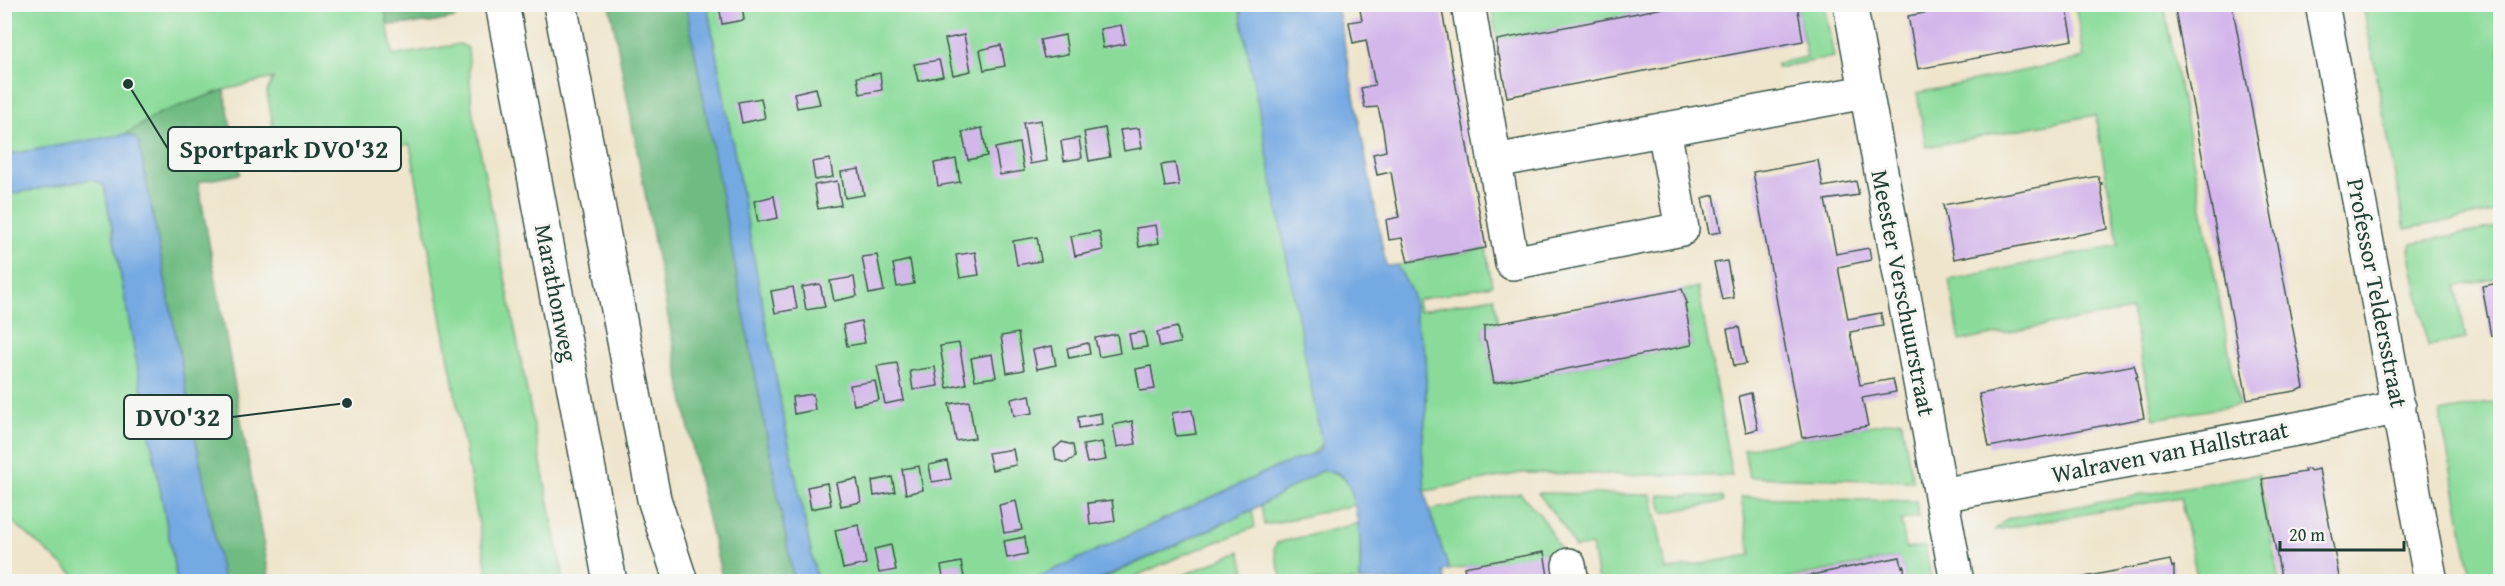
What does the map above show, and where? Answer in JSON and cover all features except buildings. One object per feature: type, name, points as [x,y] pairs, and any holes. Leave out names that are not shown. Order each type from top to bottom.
[{"type":"street","name":"Marathonweg","points":[[502,4],[610,582]]},
{"type":"street","points":[[560,4],[654,499],[681,582]]},
{"type":"street","points":[[1468,4],[1512,262],[1682,229],[1664,129]]},
{"type":"street","name":"Meester Verschuurstraat","points":[[1850,4],[1957,582]]},
{"type":"street","name":"Professor Teldersstraat","points":[[2322,4],[2431,582]]},
{"type":"street","points":[[1495,161],[1865,92]]},
{"type":"street","name":"Walraven van Hallstraat","points":[[1941,495],[2312,426],[2398,407]]},
{"type":"street","points":[[654,499],[658,582]]},
{"type":"green space","points":[[1491,4],[1684,5],[1497,40]]},
{"type":"green space","points":[[4,5],[384,5],[393,56],[460,44],[468,48],[472,109],[564,581],[489,581],[410,144],[285,167],[277,149],[267,92],[273,78],[224,90],[160,113],[126,134],[5,155]]},
{"type":"green space","points":[[384,5],[453,5],[455,18],[430,23],[388,25]]},
{"type":"green space","points":[[610,5],[686,5],[794,581],[723,581],[697,472]]},
{"type":"green space","points":[[707,5],[1239,5],[1322,436],[1318,449],[1307,457],[1279,466],[1030,581],[817,581],[783,415]]},
{"type":"green space","points":[[1797,5],[1824,5],[1834,57],[1777,68],[1777,63],[1807,57]]},
{"type":"green space","points":[[2075,5],[2164,5],[2239,405],[2154,419],[2131,310],[1960,341],[1949,280],[2119,245],[2095,115],[1926,147],[1917,93],[2084,58]]},
{"type":"green space","points":[[2363,5],[2500,5],[2500,211],[2405,229]]},
{"type":"green space","points":[[224,90],[240,174],[198,182],[270,581],[223,581],[139,143],[126,134],[160,113]]},
{"type":"green space","points":[[91,179],[104,186],[177,581],[81,581],[5,515],[5,195]]},
{"type":"green space","points":[[2500,227],[2500,278],[2456,286],[2466,339],[2428,346],[2409,249],[2412,243]]},
{"type":"green space","points":[[1486,248],[1492,285],[1417,300],[1419,311],[1494,297],[1499,324],[1484,326],[1484,341],[1486,341],[1494,383],[1692,345],[1685,304],[1687,303],[1682,291],[1698,287],[1732,476],[1522,473],[1425,491],[1422,446],[1426,414],[1426,356],[1417,327],[1412,293],[1397,265]]},
{"type":"green space","points":[[2500,401],[2500,581],[2472,581],[2440,412]]},
{"type":"green space","points":[[1901,420],[1913,481],[1749,477],[1744,449]]},
{"type":"green space","points":[[1327,470],[1348,482],[1355,498],[1355,505],[1264,525],[1261,505],[1319,471]]},
{"type":"green space","points":[[2259,474],[2279,581],[2198,581],[2180,497],[1995,530],[2007,519]]},
{"type":"green space","points":[[1520,493],[1541,516],[1561,550],[1449,570],[1429,510]]},
{"type":"green space","points":[[1538,493],[1652,495],[1666,570],[1751,555],[1741,497],[1916,501],[1919,517],[1901,520],[1906,549],[1925,546],[1932,581],[1905,581],[1904,566],[1902,567],[1899,557],[1772,581],[1598,581],[1592,545],[1575,548],[1563,526]]},
{"type":"green space","points":[[1659,495],[1722,497],[1723,502],[1663,513]]},
{"type":"green space","points":[[1252,510],[1255,527],[1185,554],[1125,581],[1096,582]]},
{"type":"green space","points":[[1360,523],[1360,581],[1282,581],[1274,548],[1277,543]]},
{"type":"green space","points":[[1240,551],[1247,581],[1170,581]]},
{"type":"water","points":[[686,5],[707,5],[783,415],[817,581],[794,581]]},
{"type":"water","points":[[1239,5],[1337,5],[1386,266],[1397,265],[1412,293],[1417,327],[1426,356],[1426,414],[1422,446],[1425,491],[1449,570],[1443,571],[1445,581],[1360,581],[1359,535],[1352,492],[1342,475],[1328,471],[1319,472],[1252,510],[1096,581],[1030,581],[1279,466],[1318,452],[1322,445]]},
{"type":"water","points":[[126,134],[134,137],[139,143],[223,581],[177,581],[104,185],[91,179],[5,195],[5,155]]},
{"type":"place","name":"Sportpark DVO'32","points":[[128,84]]},
{"type":"place","name":"DVO'32","points":[[347,403]]}]
